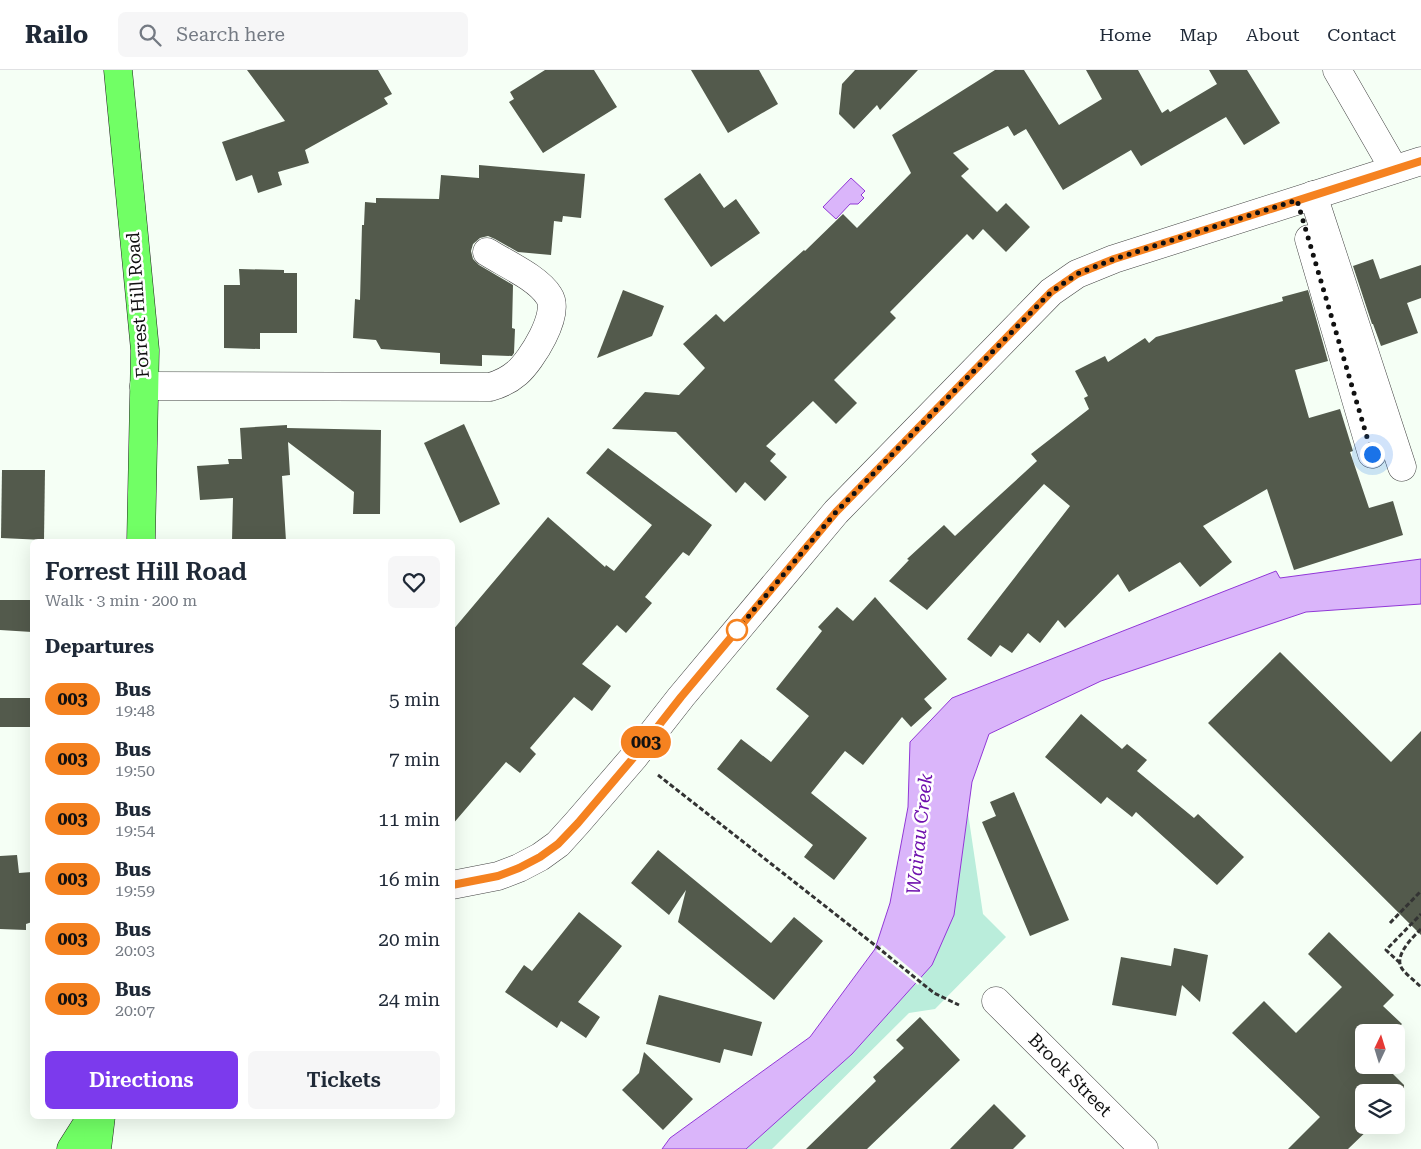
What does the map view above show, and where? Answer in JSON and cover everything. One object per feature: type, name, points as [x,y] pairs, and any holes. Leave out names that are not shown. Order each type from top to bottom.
[{"type":"main road","name":"Forrest Hill Road","points":[[118,70],[145,350],[141,539]]},
{"type":"main road","points":[[71,1149],[90,1119]]},
{"type":"main road","points":[[97,1149],[101,1119]]},
{"type":"street","points":[[1337,70],[1394,169]]},
{"type":"street","points":[[455,884],[498,876],[519,868],[540,857],[558,844],[634,757],[681,697],[836,512],[1051,292],[1077,274],[1114,259],[1421,161]]},
{"type":"street","points":[[1305,197],[1372,454]]},
{"type":"street","points":[[1305,197],[1402,466]]},
{"type":"street","points":[[144,386],[490,387],[504,383],[518,372],[532,356],[549,324],[552,301],[548,294],[531,279],[487,252]]},
{"type":"street","name":"Brook Street","points":[[996,1002],[1144,1149]]},
{"type":"path","points":[[656,774],[934,993],[959,1005]]},
{"type":"path","points":[[1390,923],[1421,891]]},
{"type":"path","points":[[1401,964],[1386,950],[1421,914]]},
{"type":"path","points":[[1421,930],[1402,952],[1401,964],[1402,969],[1421,987]]},
{"type":"green space","points":[[968,813],[983,914],[1006,937],[935,1009],[909,1013],[772,1149],[746,1149],[852,1054],[932,965],[954,914]]},
{"type":"water","points":[[851,178],[865,191],[861,195],[864,198],[858,204],[850,204],[836,219],[823,207]]},
{"type":"water","name":"Wairau Creek","points":[[1421,559],[1421,604],[1306,612],[1101,681],[989,734],[972,782],[954,915],[932,965],[852,1054],[746,1149],[662,1149],[670,1138],[810,1037],[875,949],[890,903],[908,807],[910,742],[952,698],[1276,571],[1280,578]]},
{"type":"pier","points":[[882,945],[923,979],[918,985],[876,951]]},
{"type":"building","points":[[247,70],[378,70],[392,94],[384,98],[388,104],[305,150],[309,163],[278,172],[282,185],[258,193],[252,175],[236,181],[222,142],[285,121]]},
{"type":"building","points":[[545,70],[594,70],[617,107],[543,153],[509,102],[514,99],[510,92]]},
{"type":"building","points":[[691,70],[759,70],[778,104],[728,133]]},
{"type":"building","points":[[855,70],[918,70],[880,110],[877,105],[854,129],[839,114],[842,84]]},
{"type":"building","points":[[995,70],[1024,70],[1059,125],[1102,99],[1086,70],[1138,70],[1162,113],[1168,109],[1170,112],[1217,84],[1209,70],[1247,70],[1280,123],[1244,145],[1226,117],[1141,166],[1131,150],[1063,190],[1026,129],[1014,136],[1008,126],[953,153],[969,169],[961,176],[997,212],[1006,203],[1030,227],[1006,252],[983,229],[973,240],[967,234],[890,312],[896,318],[834,380],[857,403],[836,424],[813,401],[766,446],[776,454],[770,461],[787,477],[765,501],[745,482],[736,493],[676,432],[612,429],[645,392],[679,395],[705,368],[683,344],[716,314],[724,322],[805,251],[843,214],[857,228],[911,173],[892,135]]},
{"type":"building","points":[[479,165],[585,174],[581,218],[563,216],[562,222],[554,221],[551,255],[518,252],[488,236],[480,238],[473,244],[471,251],[473,259],[479,265],[513,285],[512,328],[515,329],[514,353],[512,356],[482,355],[482,366],[440,364],[440,353],[381,349],[376,340],[353,338],[355,299],[360,300],[362,225],[364,225],[365,202],[376,203],[376,198],[439,199],[441,175],[479,178]]},
{"type":"building","points":[[700,173],[724,208],[736,199],[760,233],[711,267],[664,199]]},
{"type":"building","points":[[1373,259],[1380,279],[1421,265],[1421,298],[1407,303],[1418,333],[1381,346],[1353,266]]},
{"type":"building","points":[[239,269],[284,270],[284,273],[297,273],[297,333],[260,333],[260,349],[224,348],[224,285],[240,285]]},
{"type":"building","points":[[623,290],[664,306],[652,336],[597,358]]},
{"type":"building","points":[[1308,290],[1328,361],[1295,370],[1309,418],[1340,409],[1353,451],[1350,452],[1369,508],[1393,501],[1403,535],[1294,570],[1267,489],[1203,526],[1232,562],[1200,587],[1180,562],[1129,592],[1118,574],[1065,628],[1058,620],[1040,643],[1028,633],[1012,653],[1000,645],[991,657],[967,639],[1070,506],[1044,484],[927,610],[889,581],[909,560],[907,559],[944,525],[955,536],[1037,461],[1031,454],[1089,409],[1084,398],[1088,396],[1075,371],[1105,356],[1108,362],[1145,338],[1149,343],[1156,337],[1283,301],[1282,297]]},
{"type":"building","points":[[464,424],[500,504],[460,523],[424,443]]},
{"type":"building","points":[[287,425],[287,428],[381,430],[380,514],[353,514],[354,492],[288,442],[290,475],[282,476],[286,539],[232,539],[233,498],[200,500],[197,466],[229,464],[228,459],[242,459],[240,428]]},
{"type":"building","points":[[608,448],[712,525],[689,556],[683,552],[645,597],[652,603],[626,633],[617,625],[582,664],[611,686],[592,711],[574,697],[530,748],[536,754],[520,773],[506,762],[455,822],[455,627],[548,517],[605,567],[606,565],[614,571],[652,525],[586,473]]},
{"type":"building","points":[[2,470],[45,470],[44,539],[1,538]]},
{"type":"building","points":[[875,597],[947,679],[924,699],[932,708],[911,727],[902,717],[863,765],[845,751],[811,793],[867,838],[834,880],[804,857],[813,845],[717,769],[741,739],[771,762],[809,716],[776,689],[822,631],[818,627],[837,607],[853,621]]},
{"type":"building","points":[[0,600],[30,600],[30,632],[0,630]]},
{"type":"building","points":[[1280,652],[1391,762],[1421,731],[1421,935],[1208,723]]},
{"type":"building","points":[[0,698],[30,698],[30,727],[0,727]]},
{"type":"building","points":[[1081,714],[1122,749],[1127,744],[1147,760],[1137,771],[1194,818],[1198,814],[1244,857],[1217,885],[1136,812],[1132,817],[1107,797],[1101,804],[1045,757]]},
{"type":"building","points":[[1014,792],[1069,920],[1030,936],[982,822],[996,816],[990,802]]},
{"type":"building","points":[[658,850],[771,943],[794,917],[823,941],[774,1000],[678,922],[686,890],[669,915],[631,883]]},
{"type":"building","points":[[17,855],[19,873],[30,872],[30,923],[26,924],[26,930],[0,929],[0,856]]},
{"type":"building","points":[[579,912],[622,946],[578,1002],[600,1017],[586,1038],[561,1021],[557,1028],[505,992],[524,965],[532,971]]},
{"type":"building","points":[[1329,932],[1394,995],[1383,1006],[1402,1024],[1355,1024],[1355,1074],[1393,1074],[1403,1084],[1355,1084],[1355,1134],[1364,1134],[1348,1149],[1288,1149],[1320,1117],[1232,1033],[1264,1001],[1296,1033],[1342,987],[1308,954]]},
{"type":"building","points":[[1174,948],[1208,955],[1200,1002],[1182,985],[1176,1016],[1112,1005],[1121,957],[1171,966]]},
{"type":"building","points":[[659,995],[762,1022],[752,1056],[724,1049],[720,1063],[646,1044]]},
{"type":"building","points":[[920,1017],[960,1060],[867,1149],[806,1149],[876,1081],[873,1077],[904,1048],[896,1040]]},
{"type":"building","points":[[644,1052],[693,1099],[663,1130],[622,1090],[639,1073]]},
{"type":"building","points":[[994,1104],[1026,1136],[1013,1149],[950,1149]]},
{"type":"bus line","name":"003","points":[[455,884],[498,876],[519,868],[540,857],[558,844],[634,757],[681,697],[836,512],[1051,292],[1077,274],[1114,259],[1421,161]]},
{"type":"route","points":[[737,630],[836,512],[1051,292],[1077,274],[1114,259],[1297,200],[1372,454]]}]
